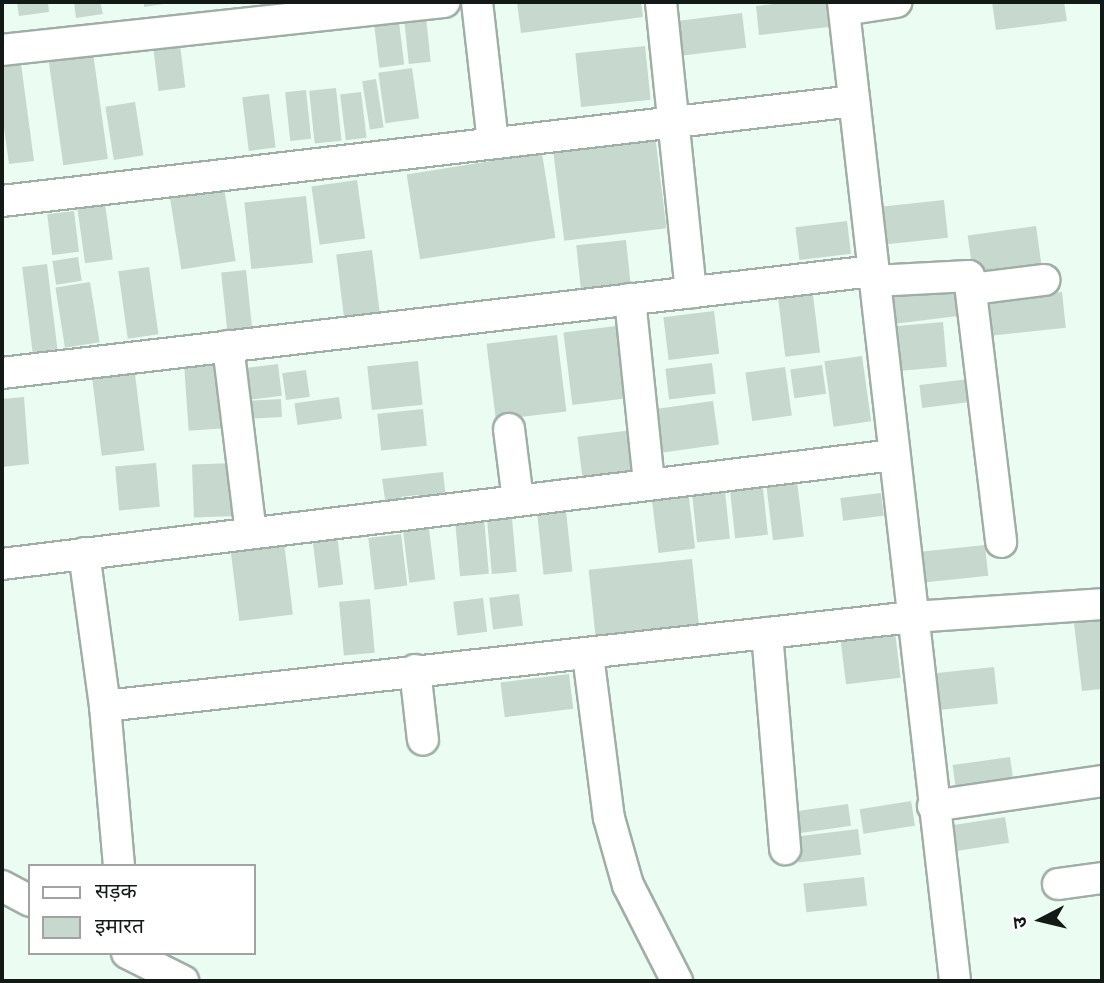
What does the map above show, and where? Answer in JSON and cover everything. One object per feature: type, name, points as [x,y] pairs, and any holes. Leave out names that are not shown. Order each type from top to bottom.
[{"type":"street","points":[[2,50],[444,2]]},
{"type":"street","points":[[477,2],[493,143]]},
{"type":"street","points":[[661,2],[691,292]]},
{"type":"street","points":[[896,2],[844,6],[893,455],[955,981]]},
{"type":"street","points":[[2,201],[854,101]]},
{"type":"street","points":[[2,373],[691,292],[873,276],[969,276],[1001,542]]},
{"type":"street","points":[[972,289],[1044,280]]},
{"type":"street","points":[[630,299],[649,484]]},
{"type":"street","points":[[228,346],[251,533]]},
{"type":"street","points":[[509,429],[518,500]]},
{"type":"street","points":[[2,564],[893,455]]},
{"type":"street","points":[[84,553],[105,706],[119,864]]},
{"type":"street","points":[[105,706],[415,670],[588,655],[913,617],[1102,604]]},
{"type":"street","points":[[767,633],[786,849]]},
{"type":"street","points":[[588,655],[609,818],[625,874],[677,981]]},
{"type":"street","points":[[415,670],[423,740]]},
{"type":"street","points":[[933,806],[1102,781]]},
{"type":"street","points":[[1058,884],[1102,878]]},
{"type":"street","points":[[2,886],[28,900]]},
{"type":"street","points":[[131,955],[183,981]]},
{"type":"building","points":[[17,2],[48,2],[49,12],[19,16]]},
{"type":"building","points":[[74,2],[100,2],[103,14],[76,18]]},
{"type":"building","points":[[144,2],[164,2],[164,4],[144,7]]},
{"type":"building","points":[[517,2],[641,2],[643,17],[521,33]]},
{"type":"building","points":[[793,2],[835,2],[837,26],[759,35],[756,6]]},
{"type":"building","points":[[992,2],[1064,2],[1067,21],[996,30]]},
{"type":"building","points":[[742,13],[746,48],[677,56],[673,22]]},
{"type":"building","points":[[398,14],[404,65],[379,68],[373,17]]},
{"type":"building","points":[[426,17],[431,62],[409,64],[404,19]]},
{"type":"building","points":[[179,36],[185,88],[159,91],[152,39]]},
{"type":"building","points":[[645,46],[651,100],[581,107],[575,53]]},
{"type":"building","points":[[19,49],[34,161],[9,164],[2,113],[2,51]]},
{"type":"building","points":[[93,53],[108,159],[63,165],[48,59]]},
{"type":"building","points":[[412,68],[419,119],[385,123],[378,73]]},
{"type":"building","points":[[376,79],[384,127],[370,130],[362,81]]},
{"type":"building","points":[[336,88],[342,141],[315,144],[309,91]]},
{"type":"building","points":[[306,90],[311,139],[290,141],[285,92]]},
{"type":"building","points":[[361,92],[367,138],[346,140],[340,95]]},
{"type":"building","points":[[269,94],[276,148],[249,151],[242,97]]},
{"type":"building","points":[[135,102],[143,155],[114,160],[105,107]]},
{"type":"building","points":[[654,127],[666,228],[564,241],[552,140]]},
{"type":"building","points":[[542,153],[555,238],[420,259],[407,174]]},
{"type":"building","points":[[357,180],[365,238],[320,245],[311,186]]},
{"type":"building","points":[[223,181],[236,261],[181,270],[169,190]]},
{"type":"building","points":[[306,196],[313,263],[251,269],[244,202]]},
{"type":"building","points":[[944,200],[948,238],[875,245],[871,208]]},
{"type":"building","points":[[105,204],[113,259],[85,263],[77,208]]},
{"type":"building","points":[[74,211],[79,252],[52,255],[47,214]]},
{"type":"building","points":[[847,221],[851,254],[799,260],[795,227]]},
{"type":"building","points":[[1036,226],[1042,269],[974,278],[968,236]]},
{"type":"building","points":[[626,240],[632,293],[582,298],[576,245]]},
{"type":"building","points":[[372,250],[382,327],[346,332],[336,254]]},
{"type":"building","points":[[78,257],[82,281],[56,285],[52,261]]},
{"type":"building","points":[[47,264],[57,349],[33,352],[22,267]]},
{"type":"building","points":[[149,267],[158,334],[128,339],[118,271]]},
{"type":"building","points":[[246,270],[253,341],[229,343],[221,273]]},
{"type":"building","points":[[90,282],[100,342],[65,348],[55,287]]},
{"type":"building","points":[[956,283],[960,316],[888,325],[884,292]]},
{"type":"building","points":[[812,287],[820,353],[785,357],[777,291]]},
{"type":"building","points":[[1062,292],[1066,328],[988,336],[984,300]]},
{"type":"building","points":[[714,311],[719,354],[669,360],[663,317]]},
{"type":"building","points":[[943,322],[947,367],[895,371],[891,327]]},
{"type":"building","points":[[624,325],[633,397],[572,405],[563,332]]},
{"type":"building","points":[[557,335],[566,411],[496,420],[487,344]]},
{"type":"building","points":[[862,356],[871,421],[834,427],[824,361]]},
{"type":"building","points":[[418,361],[423,405],[372,410],[367,366]]},
{"type":"building","points":[[227,362],[232,428],[189,431],[184,365]]},
{"type":"building","points":[[712,363],[716,394],[669,399],[665,369]]},
{"type":"building","points":[[278,364],[282,396],[251,400],[247,368]]},
{"type":"building","points":[[822,365],[826,394],[794,398],[790,369]]},
{"type":"building","points":[[785,367],[792,416],[752,421],[745,373]]},
{"type":"building","points":[[306,370],[310,397],[286,400],[282,373]]},
{"type":"building","points":[[135,374],[144,450],[102,456],[92,379]]},
{"type":"building","points":[[969,379],[972,402],[922,408],[919,385]]},
{"type":"building","points":[[24,397],[29,464],[2,467],[2,399]]},
{"type":"building","points":[[339,397],[342,419],[297,425],[294,403]]},
{"type":"building","points":[[281,399],[282,417],[241,419],[240,401]]},
{"type":"building","points":[[713,401],[719,445],[662,453],[656,409]]},
{"type":"building","points":[[423,409],[427,446],[381,451],[377,414]]},
{"type":"building","points":[[633,430],[638,470],[582,477],[577,437]]},
{"type":"building","points":[[156,463],[160,507],[119,510],[115,467]]},
{"type":"building","points":[[234,463],[236,516],[194,517],[192,464]]},
{"type":"building","points":[[443,472],[446,498],[419,501],[418,495],[401,497],[402,504],[386,506],[382,479]]},
{"type":"building","points":[[796,473],[804,537],[773,540],[765,477]]},
{"type":"building","points":[[724,482],[730,539],[697,542],[691,485]]},
{"type":"building","points":[[763,488],[768,535],[735,538],[730,491]]},
{"type":"building","points":[[688,490],[695,549],[658,553],[651,495]]},
{"type":"building","points":[[881,493],[884,516],[843,521],[840,498]]},
{"type":"building","points":[[565,501],[572,572],[544,575],[536,504]]},
{"type":"building","points":[[484,518],[489,574],[460,576],[455,521]]},
{"type":"building","points":[[512,518],[517,572],[492,574],[487,520]]},
{"type":"building","points":[[428,521],[435,580],[409,583],[402,524]]},
{"type":"building","points":[[337,534],[343,585],[318,588],[312,537]]},
{"type":"building","points":[[401,534],[407,586],[375,590],[368,538]]},
{"type":"building","points":[[284,542],[293,614],[239,621],[230,549]]},
{"type":"building","points":[[985,545],[988,576],[924,583],[920,552]]},
{"type":"building","points":[[692,559],[699,629],[596,639],[589,570]]},
{"type":"building","points":[[519,594],[523,626],[493,629],[489,598]]},
{"type":"building","points":[[483,598],[487,632],[457,635],[453,602]]},
{"type":"building","points":[[370,599],[375,653],[344,655],[339,602]]},
{"type":"building","points":[[1100,612],[1102,689],[1082,691],[1073,615]]},
{"type":"building","points":[[895,632],[901,678],[846,684],[840,639]]},
{"type":"building","points":[[994,667],[998,704],[931,711],[927,674]]},
{"type":"building","points":[[569,674],[573,709],[505,717],[501,682]]},
{"type":"building","points":[[1010,757],[1015,791],[957,799],[953,765]]},
{"type":"building","points":[[911,801],[915,826],[864,834],[860,809]]},
{"type":"building","points":[[848,804],[851,826],[801,833],[797,811]]},
{"type":"building","points":[[1005,817],[1009,843],[947,853],[943,827]]},
{"type":"building","points":[[858,829],[861,855],[799,862],[795,837]]},
{"type":"building","points":[[864,877],[867,906],[806,912],[803,883]]}]
